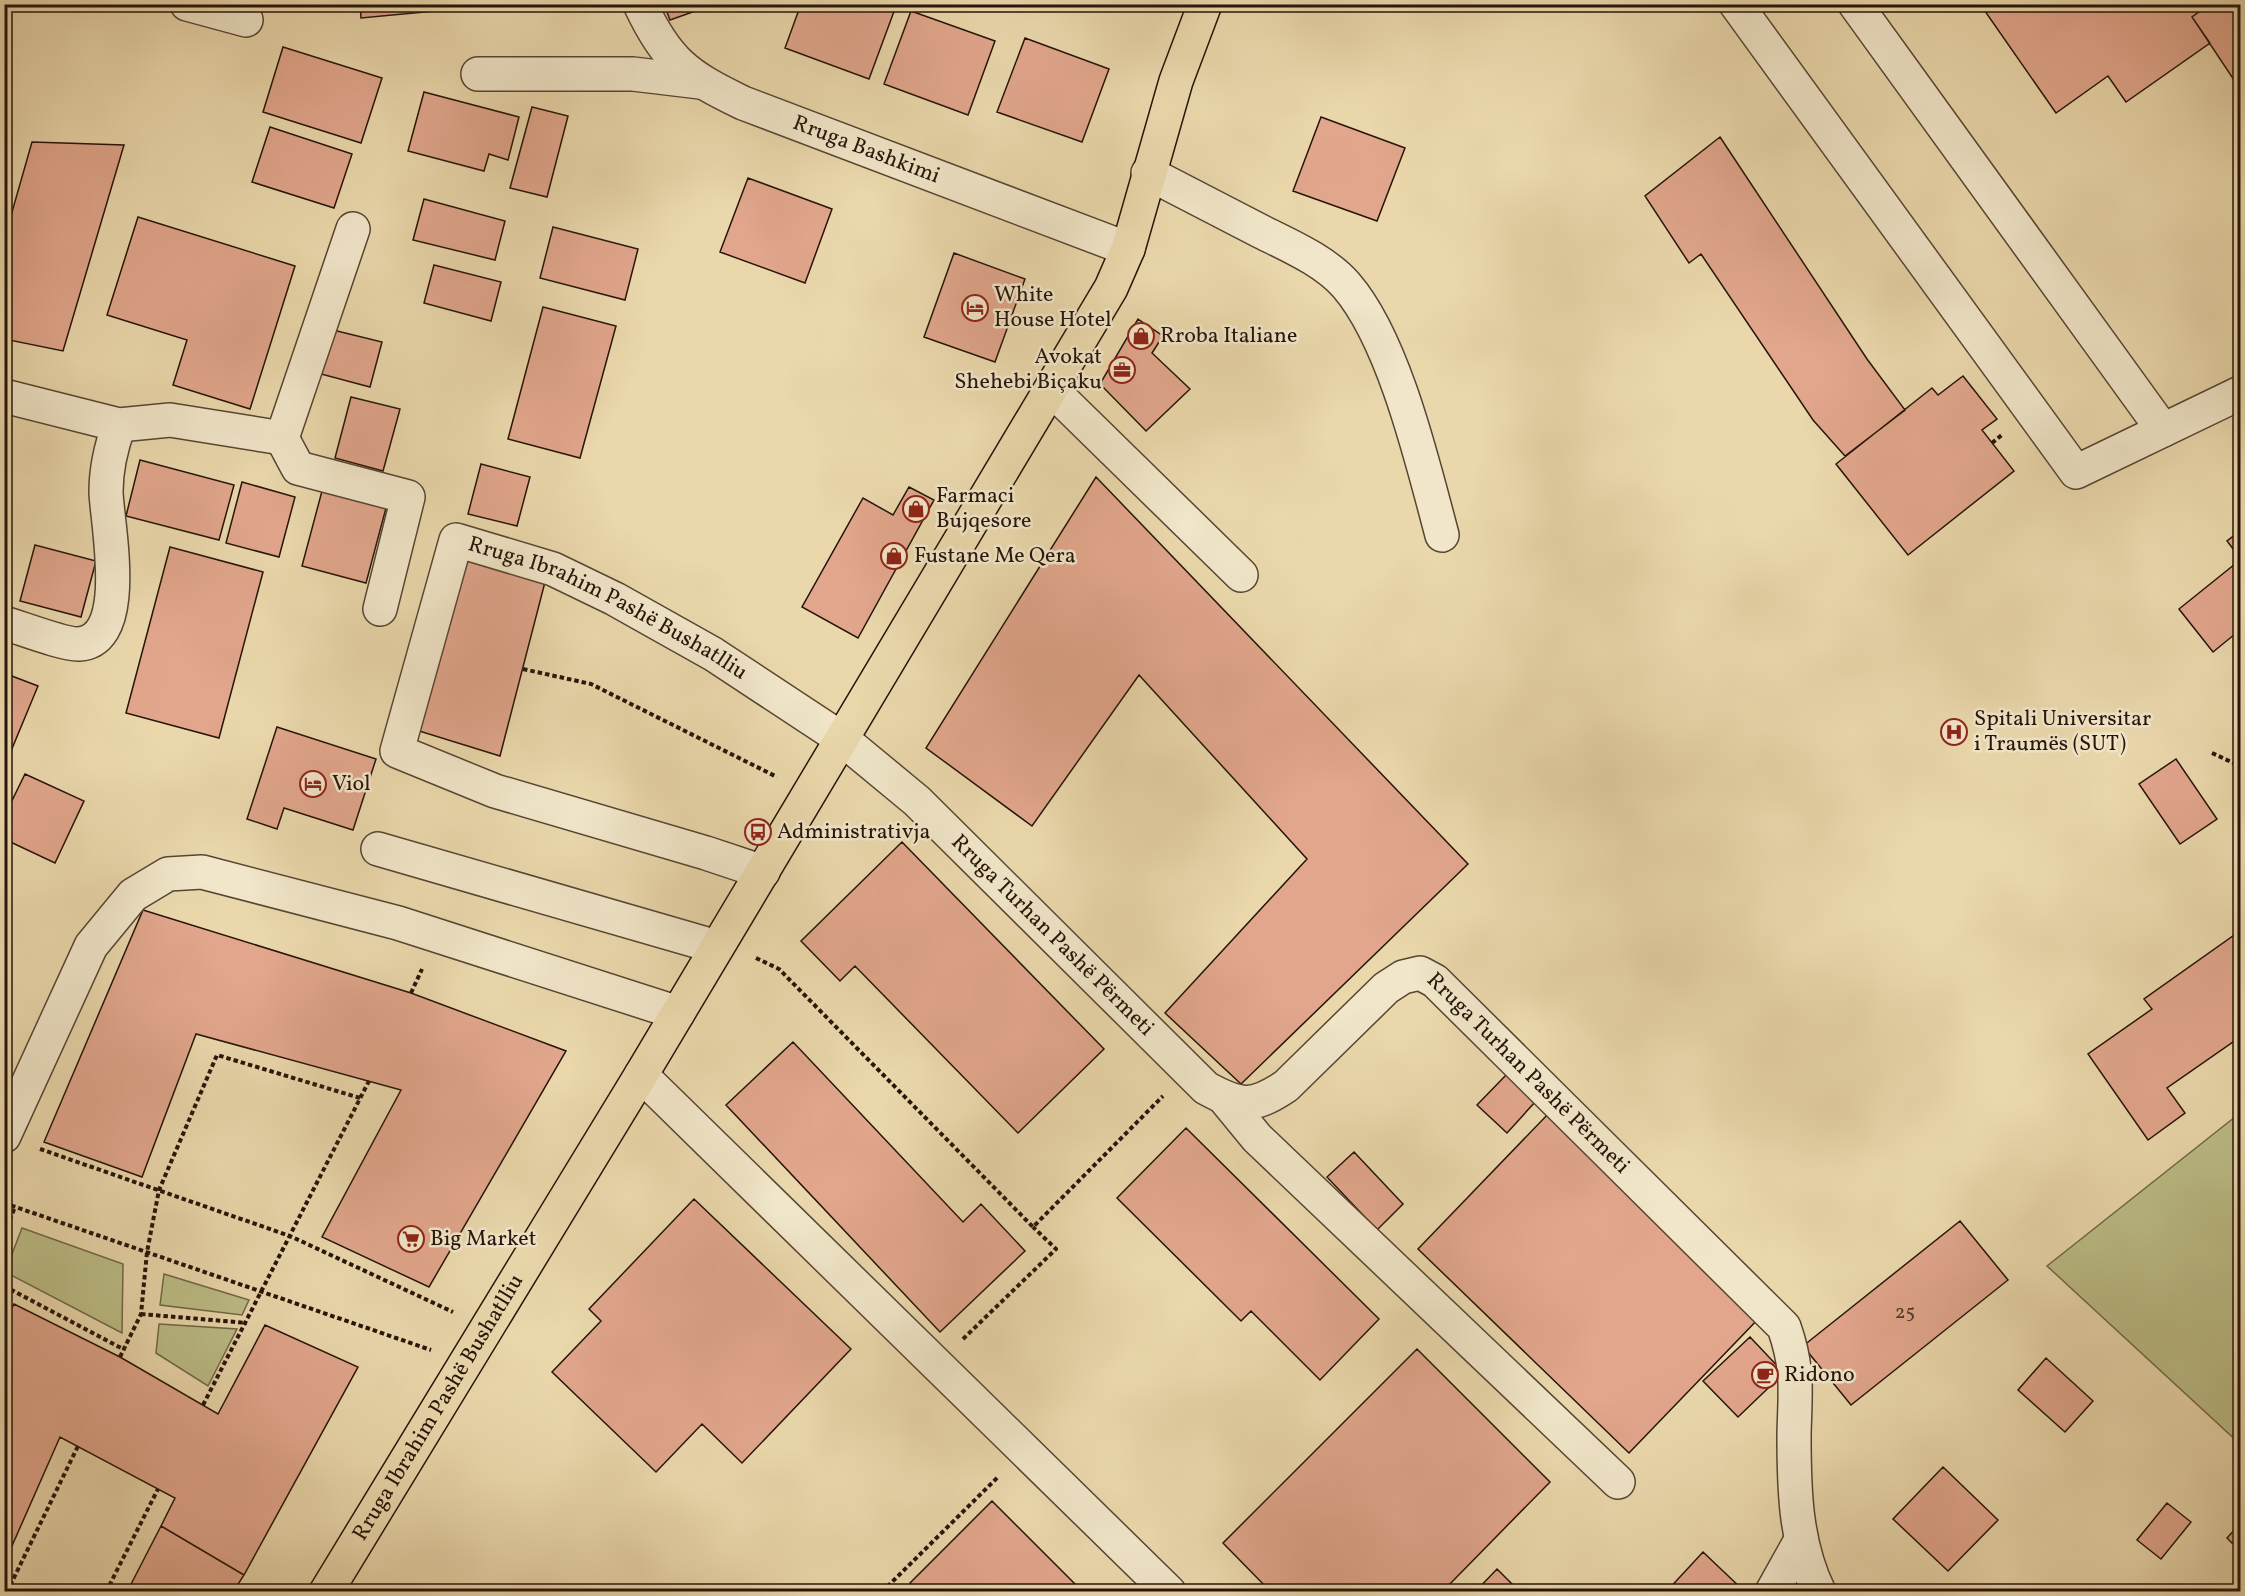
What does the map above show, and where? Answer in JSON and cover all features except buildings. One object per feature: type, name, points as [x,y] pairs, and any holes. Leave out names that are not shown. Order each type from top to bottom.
[{"type":"main road","name":"Rruga Ibrahim Pashë Bushatlliu","points":[[326,1592],[641,1075],[1111,288],[1128,249],[1176,81],[1205,4]]},
{"type":"street","points":[[187,4],[246,20]]},
{"type":"street","name":"Rruga Bashkimi","points":[[640,4],[657,38],[675,63],[701,82],[743,103],[1128,249]]},
{"type":"street","points":[[1736,4],[2076,472],[2241,393]]},
{"type":"street","points":[[1855,4],[2163,430]]},
{"type":"street","points":[[478,74],[633,74],[701,82]]},
{"type":"street","points":[[1148,173],[1307,255],[1345,284],[1366,316],[1387,359],[1419,448],[1442,535]]},
{"type":"street","points":[[353,229],[282,438],[298,468],[408,497],[380,609]]},
{"type":"street","points":[[1052,390],[1241,575]]},
{"type":"street","points":[[4,396],[118,425],[170,420],[282,438]]},
{"type":"street","points":[[4,623],[78,645],[92,641],[104,627],[114,592],[106,492],[108,456],[118,425]]},
{"type":"street","name":"Rruga Ibrahim Pashë Bushatlliu","points":[[763,872],[495,790],[397,751],[456,540],[553,569],[615,599],[713,654],[843,739]]},
{"type":"street","name":"Rruga Turhan Pashë Përmeti","points":[[843,739],[917,801],[1206,1088],[1226,1099],[1249,1105],[1268,1098],[1286,1086],[1386,988],[1403,977],[1420,973],[1435,981],[1785,1327],[1795,1356],[1794,1483],[1801,1540],[1810,1574],[1819,1592]]},
{"type":"street","points":[[378,849],[719,945]]},
{"type":"street","points":[[4,1136],[91,946],[133,895],[168,874],[202,872],[398,923],[678,1013]]},
{"type":"street","points":[[641,1075],[1168,1592]]},
{"type":"street","points":[[1226,1099],[1257,1138],[1618,1482]]},
{"type":"street","points":[[1773,1592],[1801,1540]]},
{"type":"path","points":[[523,669],[591,684],[810,794]]},
{"type":"path","points":[[2212,753],[2241,766]]},
{"type":"path","points":[[719,945],[780,969],[1056,1249],[936,1364]]},
{"type":"path","points":[[120,1357],[141,1314],[147,1252],[159,1190],[217,1056],[360,1098]]},
{"type":"path","points":[[1033,1227],[1189,1070]]},
{"type":"path","points":[[203,1405],[369,1081]]},
{"type":"path","points":[[38,1148],[290,1236],[487,1328]]},
{"type":"path","points":[[4,1203],[466,1362]]},
{"type":"path","points":[[4,1234],[15,1207]]},
{"type":"path","points":[[4,1286],[123,1349]]},
{"type":"path","points":[[141,1314],[247,1323]]},
{"type":"path","points":[[7,1592],[78,1446]]},
{"type":"path","points":[[894,1592],[888,1586],[1025,1451]]},
{"type":"path","points":[[106,1592],[158,1489]]},
{"type":"green space","points":[[2240,1113],[2240,1444],[2047,1266]]},
{"type":"green space","points":[[22,1228],[123,1264],[122,1333],[5,1272]]},
{"type":"green space","points":[[164,1274],[249,1300],[242,1315],[160,1305]]},
{"type":"green space","points":[[159,1324],[237,1329],[208,1386],[156,1353]]},
{"type":"place","name":"White House Hotel","points":[[975,308]]},
{"type":"place","name":"Rroba Italiane","points":[[1141,336]]},
{"type":"place","name":"Avokat Shehebi Biçaku","points":[[1122,370]]},
{"type":"place","name":"Farmaci Bujqesore","points":[[916,509]]},
{"type":"place","name":"Fustane Me Qera","points":[[894,556]]},
{"type":"place","name":"Spitali Universitar i Traumës (SUT)","points":[[1954,732]]},
{"type":"place","name":"Viol","points":[[313,784]]},
{"type":"place","name":"Administrativja","points":[[758,832]]},
{"type":"place","name":"Big Market","points":[[411,1239]]},
{"type":"place","name":"Ridono","points":[[1765,1375]]}]
